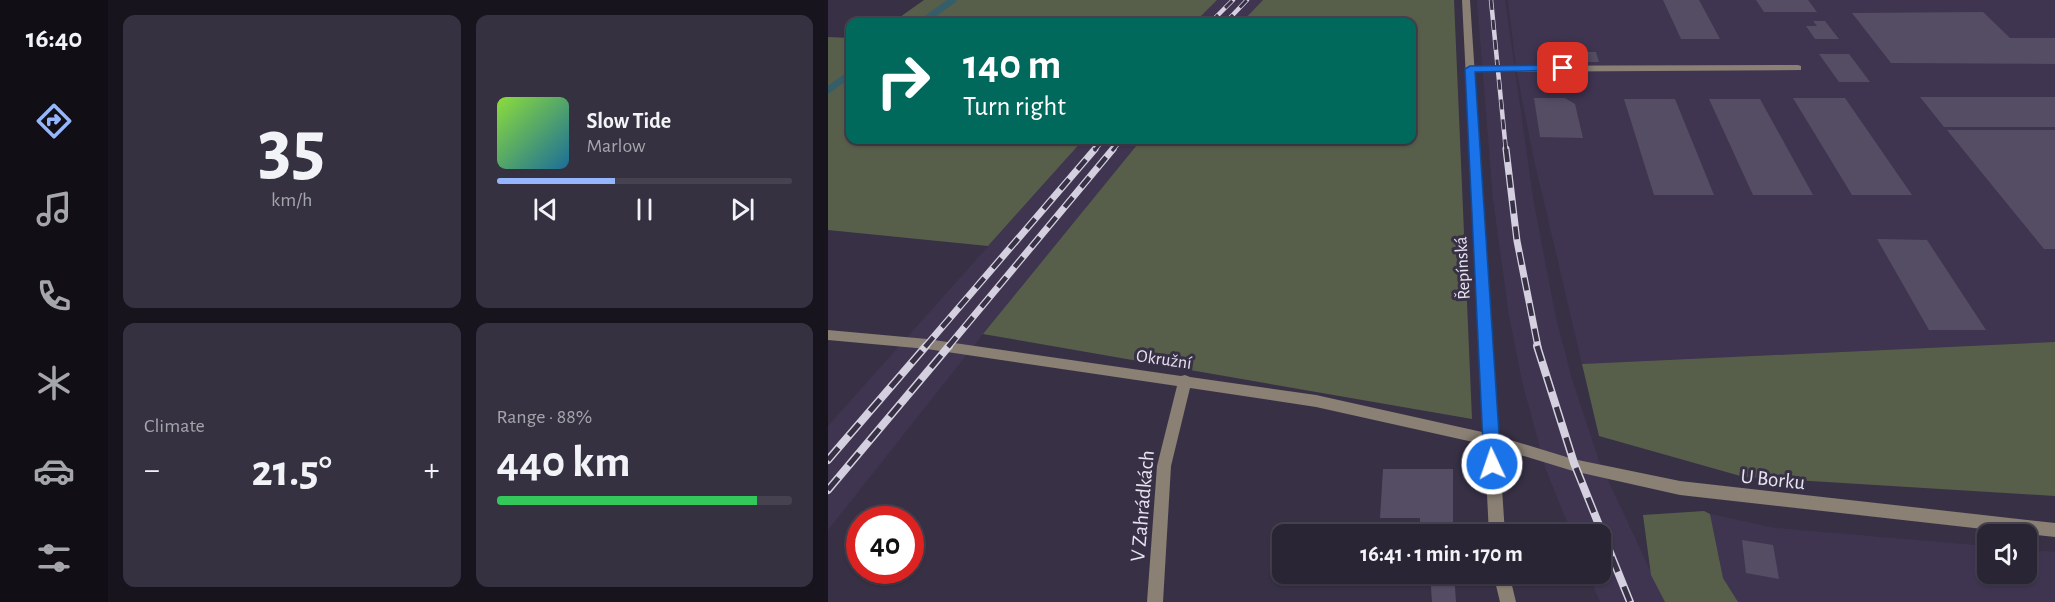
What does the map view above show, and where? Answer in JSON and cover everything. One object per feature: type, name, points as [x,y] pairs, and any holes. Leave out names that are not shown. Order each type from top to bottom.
[{"type":"street","name":"Řepínská","points":[[1466,0],[1496,524]]},
{"type":"street","points":[[1470,69],[1798,68]]},
{"type":"street","name":"Okružní","points":[[828,335],[927,344],[1185,380],[1316,401],[1491,440]]},
{"type":"street","name":"V Zahrádkách","points":[[1155,602],[1164,466],[1185,380]]},
{"type":"street","name":"U Borku","points":[[1491,440],[1574,465],[1680,488],[2055,530]]},
{"type":"street","points":[[1504,584],[1508,602]]},
{"type":"shaded area","points":[[1217,0],[1263,0],[1246,18],[1199,18]]},
{"type":"shaded area","points":[[1477,0],[1505,0],[1533,198],[1555,314],[1571,376],[1599,461],[1665,602],[1600,602],[1593,584],[1611,584],[1611,524],[1568,524],[1546,470],[1522,381],[1509,315],[1493,199]]},
{"type":"shaded area","points":[[1508,0],[2055,0],[2055,342],[1582,364],[1533,155],[1516,68]]},
{"type":"shaded area","points":[[1079,144],[1138,144],[983,334],[828,530],[828,426]]},
{"type":"shaded area","points":[[1710,514],[1775,528],[1977,545],[1977,584],[2037,584],[2037,551],[2055,552],[2055,602],[1738,602],[1723,578]]},
{"type":"green space","points":[[924,0],[1217,0],[1199,18],[899,18]]},
{"type":"green space","points":[[1263,0],[1454,0],[1472,419],[983,334],[1138,144],[1416,144],[1416,18],[1246,18]]},
{"type":"green space","points":[[828,37],[846,38],[846,144],[1079,144],[988,246],[828,230]]},
{"type":"green space","points":[[2055,342],[2055,496],[1744,477],[1599,436],[1582,364]]},
{"type":"green space","points":[[1704,511],[1710,514],[1723,578],[1738,602],[1665,602],[1651,575],[1643,515]]},
{"type":"building","points":[[1663,0],[1699,0],[1720,39],[1681,39]]},
{"type":"building","points":[[1756,0],[1808,0],[1817,12],[1764,12]]},
{"type":"building","points":[[1983,12],[2010,38],[2055,38],[2055,64],[1891,63],[1852,13]]},
{"type":"building","points":[[1813,21],[1825,21],[1839,39],[1815,39],[1806,26],[1817,26]]},
{"type":"building","points":[[1571,52],[1596,52],[1599,62],[1573,62]]},
{"type":"building","points":[[1819,54],[1849,54],[1870,82],[1839,82]]},
{"type":"building","points":[[1920,97],[2055,97],[2055,127],[1944,127]]},
{"type":"building","points":[[1534,98],[1565,98],[1575,104],[1583,138],[1540,137]]},
{"type":"building","points":[[1793,98],[1845,98],[1912,195],[1852,195]]},
{"type":"building","points":[[1624,99],[1675,99],[1714,195],[1654,195]]},
{"type":"building","points":[[1709,99],[1760,99],[1813,195],[1753,195]]},
{"type":"building","points":[[1947,130],[2055,130],[2055,249],[2044,249]]},
{"type":"building","points":[[1877,239],[1927,240],[1986,330],[1929,330]]},
{"type":"building","points":[[1383,469],[1453,469],[1453,524],[1420,524],[1420,518],[1380,518]]},
{"type":"building","points":[[1742,540],[1773,545],[1779,579],[1746,573]]},
{"type":"building","points":[[1431,584],[1455,584],[1456,602],[1432,602]]},
{"type":"waterway","points":[[928,18],[953,0]]},
{"type":"waterway","points":[[828,90],[846,77]]},
{"type":"railway","points":[[1215,18],[1233,0]]},
{"type":"railway","points":[[1230,18],[1247,0]]},
{"type":"railway","points":[[1491,0],[1506,151]]},
{"type":"railway","points":[[1094,151],[1100,144]]},
{"type":"railway","points":[[1112,151],[1118,144]]},
{"type":"railway","points":[[925,347],[1095,149]]},
{"type":"railway","points":[[948,347],[1113,149]]},
{"type":"railway","points":[[1506,149],[1517,241],[1538,347]]},
{"type":"railway","points":[[828,460],[926,346]]},
{"type":"railway","points":[[828,490],[949,346]]},
{"type":"railway","points":[[1537,346],[1574,463],[1630,602]]},
{"type":"route","points":[[1492,464],[1470,69],[1563,68]]}]
